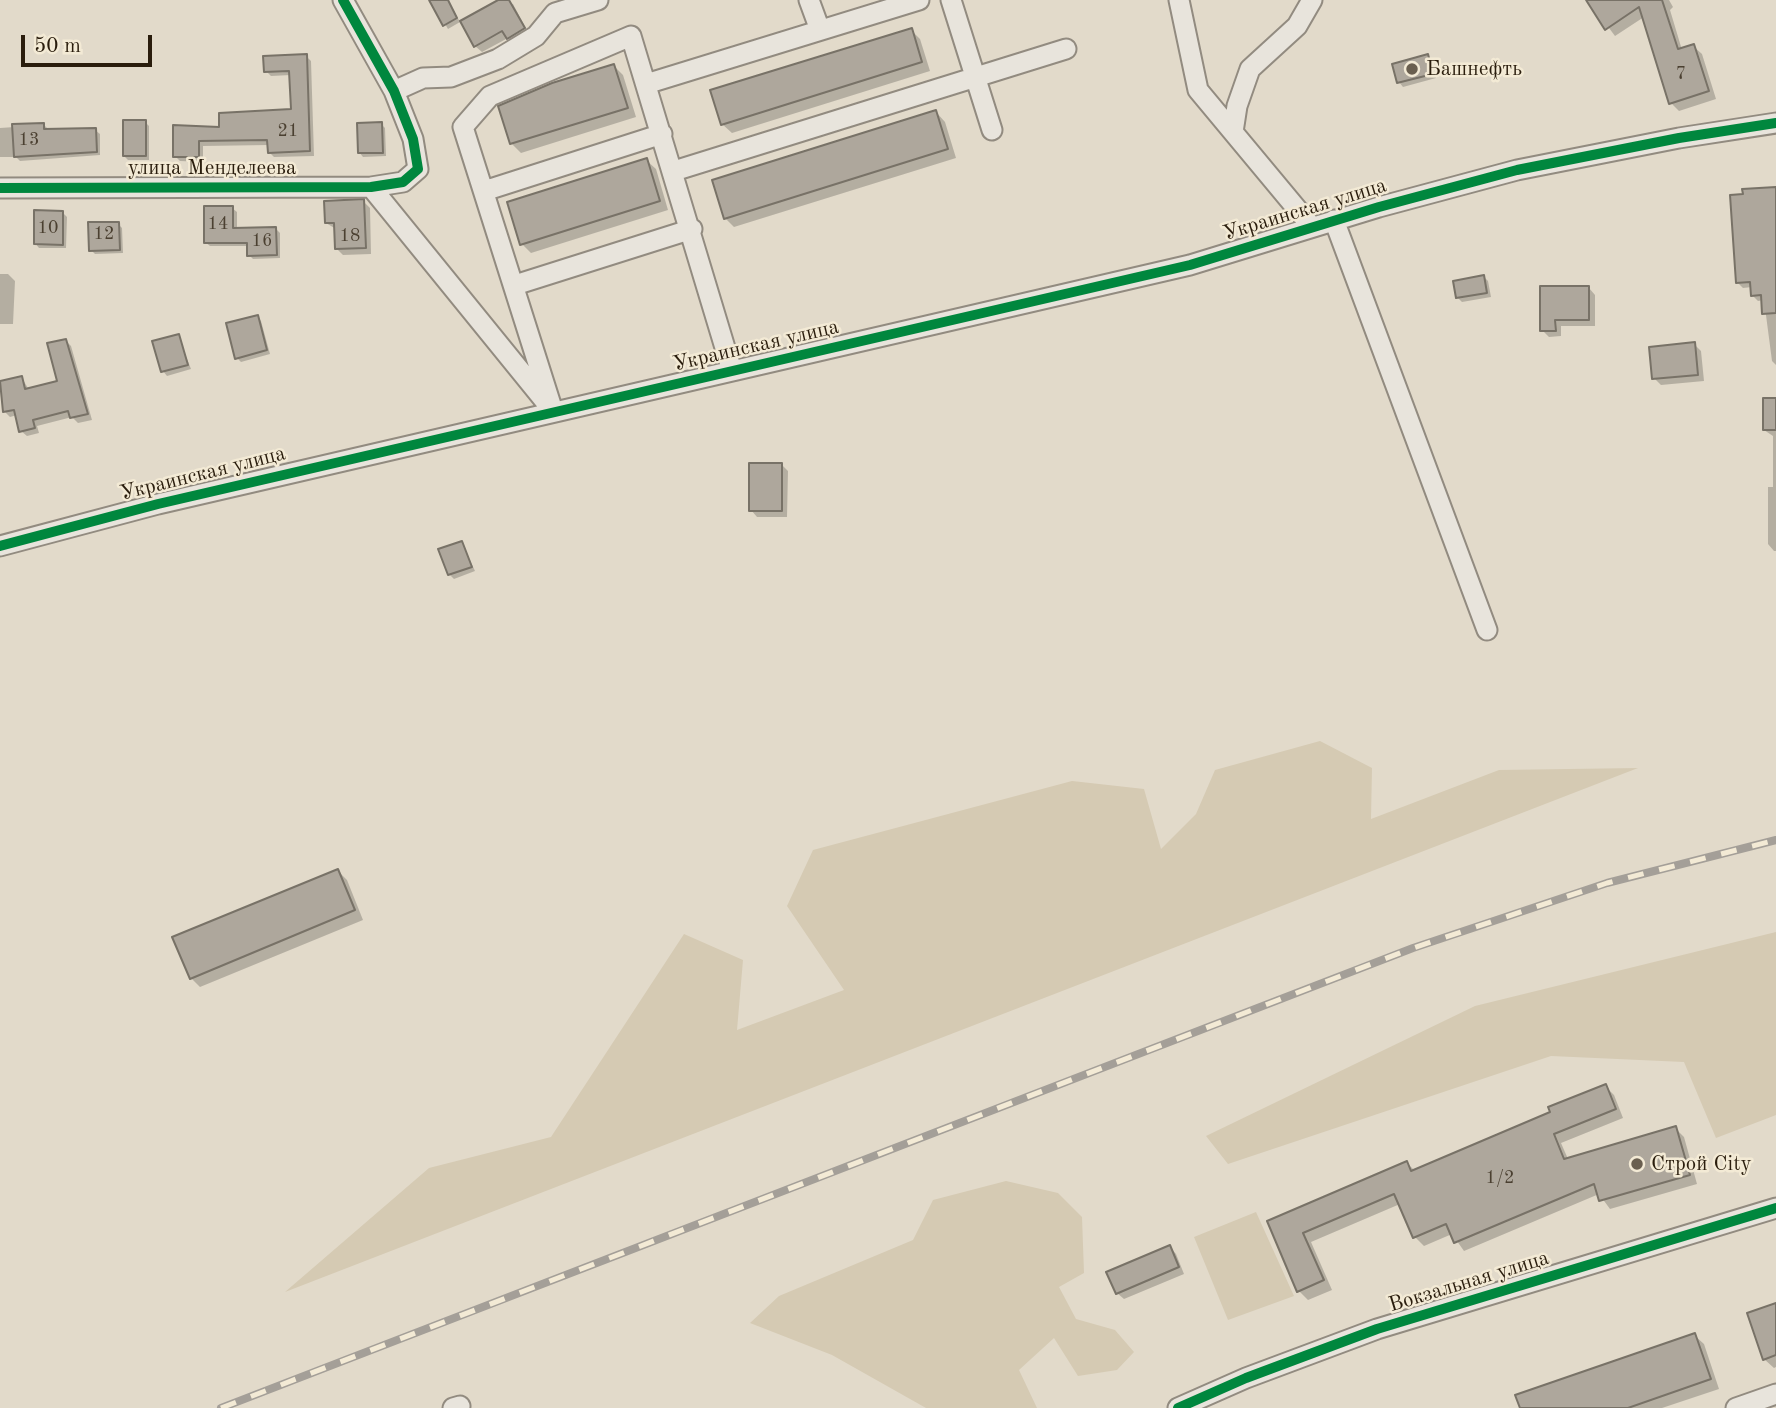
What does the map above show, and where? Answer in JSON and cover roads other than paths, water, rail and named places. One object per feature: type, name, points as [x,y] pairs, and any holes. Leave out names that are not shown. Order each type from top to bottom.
[{"type":"street","points":[[343,0],[394,92],[423,78],[451,78],[498,59],[536,36],[555,13],[598,0]]},
{"type":"street","points":[[809,0],[820,30]]},
{"type":"street","points":[[646,83],[919,0]]},
{"type":"street","points":[[951,0],[992,130]]},
{"type":"street","points":[[1179,0],[1198,90],[1312,227]]},
{"type":"street","points":[[1233,132],[1237,106],[1250,69],[1297,26],[1312,0]]},
{"type":"street","points":[[553,411],[463,127],[490,96],[631,36],[692,229],[732,371]]},
{"type":"street","points":[[674,171],[975,75],[1066,49]]},
{"type":"street","name":"улица Менделеева","points":[[0,188],[371,187],[403,182],[418,169],[413,139],[394,92]]},
{"type":"street","name":"Украинская улица","points":[[0,547],[158,504],[1190,265],[1334,220],[1517,170],[1679,138],[1776,123]]},
{"type":"street","points":[[484,191],[662,134]]},
{"type":"street","points":[[371,187],[553,411]]},
{"type":"street","points":[[1334,220],[1487,630]]},
{"type":"street","points":[[514,285],[692,229]]},
{"type":"street","name":"Вокзальная улица","points":[[1178,1408],[1246,1378],[1377,1329],[1776,1208]]},
{"type":"street","points":[[1736,1408],[1776,1394]]},
{"type":"railway","points":[[221,1408],[1413,948],[1607,883],[1776,840]]},
{"type":"place","name":"Башнефть","points":[[1412,69]]},
{"type":"place","name":"Строй City","points":[[1637,1164]]}]
